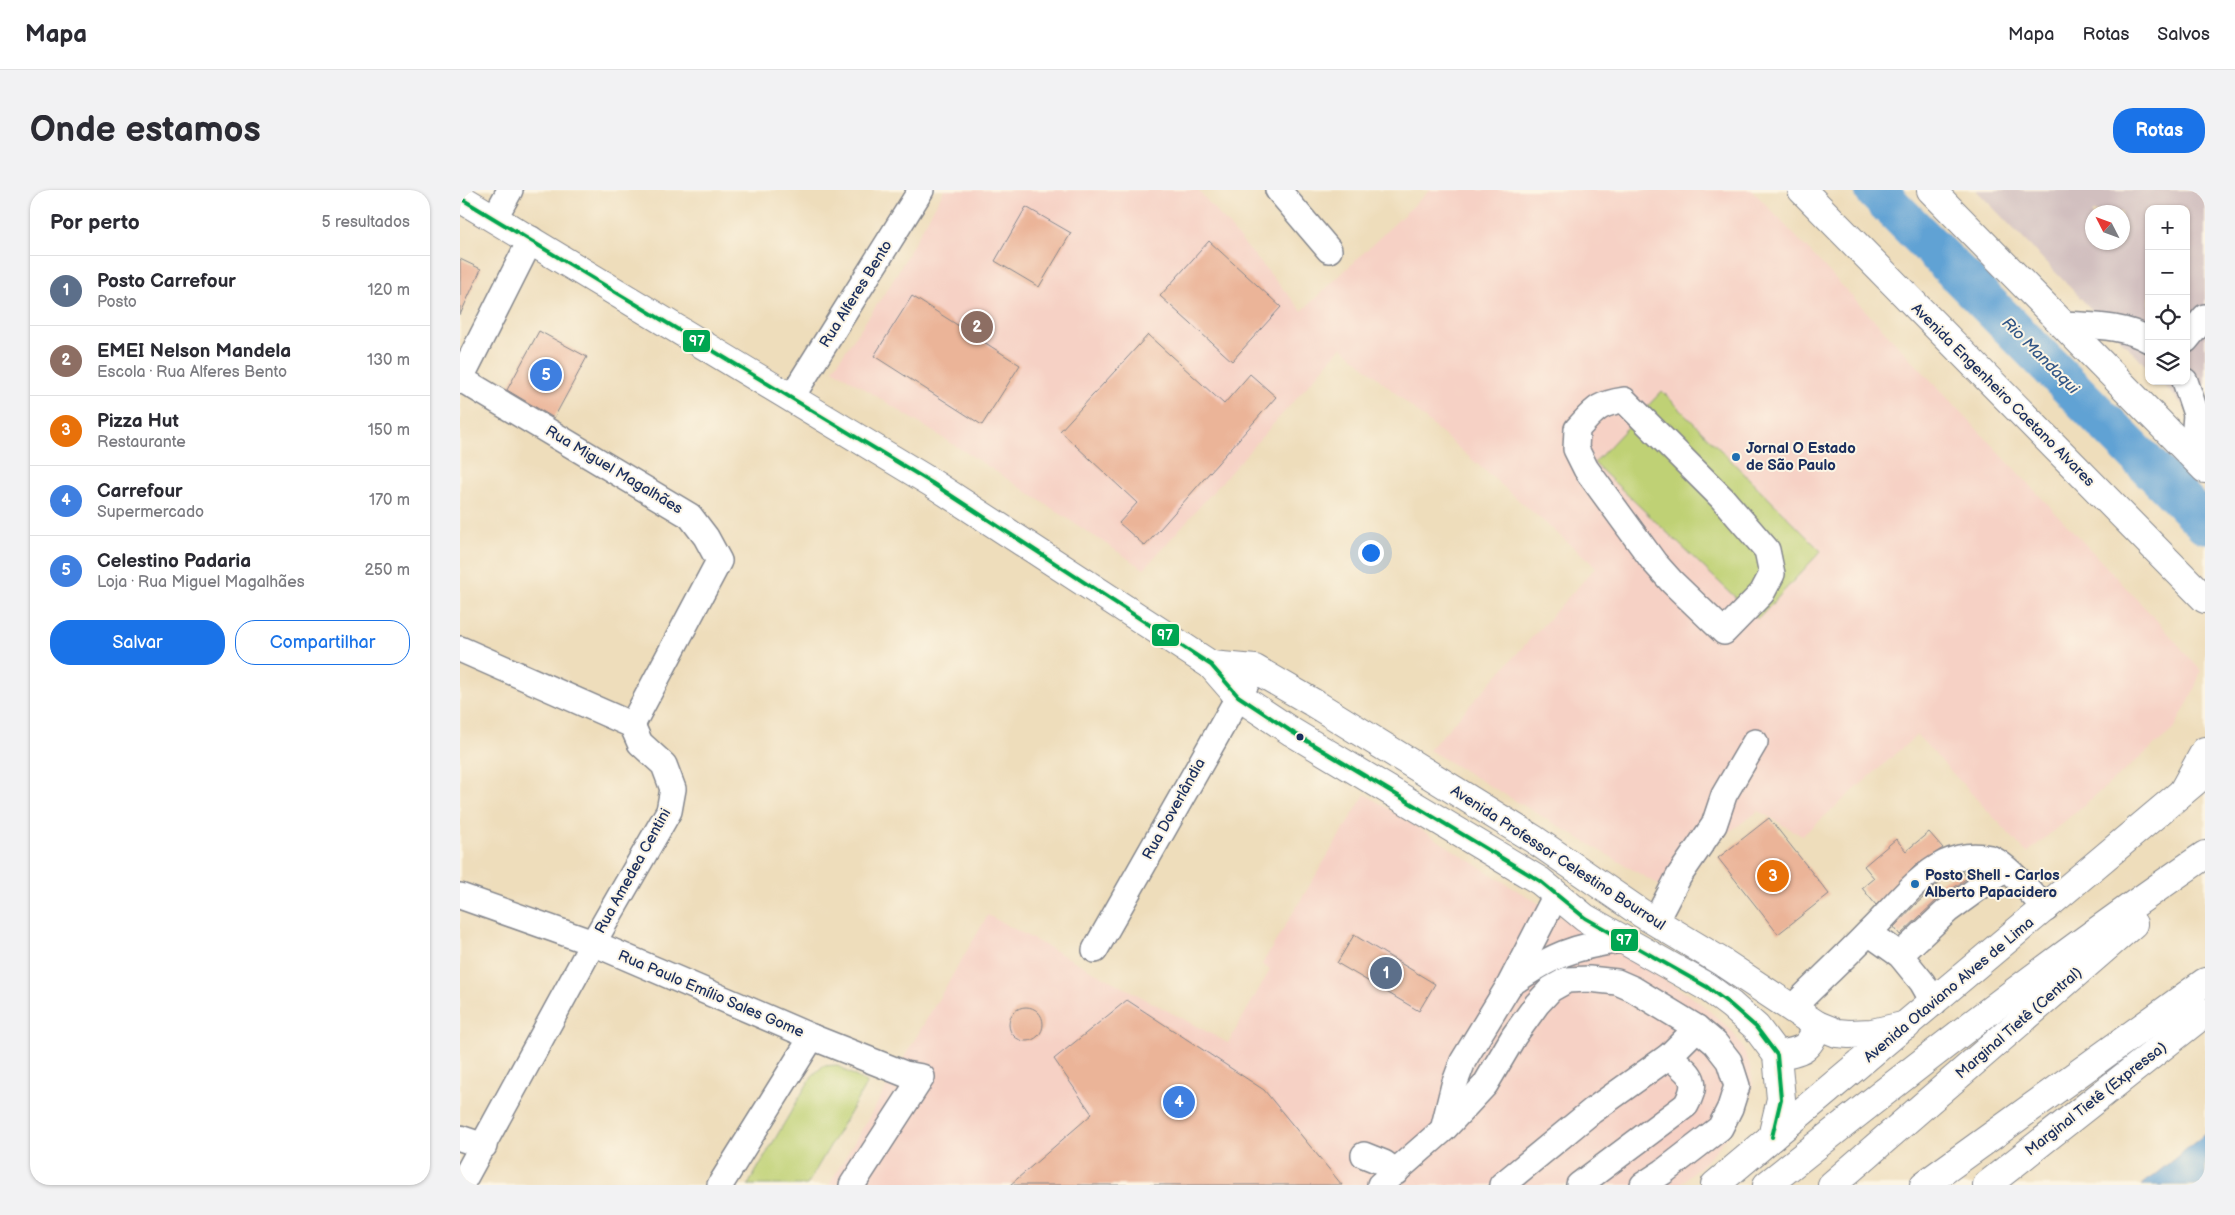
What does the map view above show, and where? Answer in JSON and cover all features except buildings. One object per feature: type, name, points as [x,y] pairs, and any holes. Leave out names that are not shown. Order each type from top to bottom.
[{"type":"main road","name":"Avenida Engenheiro Caetano Alvares","points":[[1802,190],[2205,599]]},
{"type":"main road","points":[[1931,190],[2199,462]]},
{"type":"main road","name":"Avenida Professor Celestino Bourroul","points":[[460,198],[495,217],[932,483],[1211,664],[1238,696],[1292,732],[1540,881],[1602,929],[1706,988],[1731,1005],[1756,1027],[1777,1055]]},
{"type":"main road","name":"Avenida Professor Celestino Bourroul","points":[[1211,664],[1255,669],[1535,840],[1648,918],[1817,1025],[1837,1033],[1850,1034],[1872,1033],[1907,1025]]},
{"type":"main road","points":[[2183,791],[2205,751]]},
{"type":"main road","name":"Avenida Otaviano Alves de Lima","points":[[1715,1185],[2046,909],[2205,773]]},
{"type":"main road","points":[[1535,840],[1556,895]]},
{"type":"main road","points":[[1767,1185],[2006,997],[2121,912],[2205,855]]},
{"type":"main road","name":"Marginal Tietê (Central)","points":[[1832,1185],[2205,860]]},
{"type":"main road","points":[[1580,870],[1578,891],[1602,929]]},
{"type":"main road","points":[[1602,929],[1600,916],[1606,910],[1621,906],[1648,918]]},
{"type":"main road","points":[[1924,1185],[2205,982]]},
{"type":"main road","name":"Marginal Tietê (Expressa)","points":[[1987,1185],[2205,1013]]},
{"type":"main road","points":[[1772,1137],[1781,1099],[1777,1055],[1807,1047],[1812,1041],[1817,1025]]},
{"type":"street","points":[[495,217],[510,190]]},
{"type":"street","name":"Rua Alferes Bento","points":[[791,398],[921,190]]},
{"type":"street","points":[[1278,190],[1329,250]]},
{"type":"street","points":[[460,380],[531,239]]},
{"type":"street","points":[[2190,335],[2205,317]]},
{"type":"street","points":[[2063,324],[2112,328],[2128,331],[2145,338]]},
{"type":"street","name":"Rua Miguel Magalhães","points":[[460,380],[690,516],[706,537],[719,561],[632,725]]},
{"type":"street","points":[[2186,385],[2196,414],[2199,462]]},
{"type":"street","points":[[1624,400],[1634,409],[1722,498],[1767,550],[1772,574],[1762,593],[1724,632],[1654,562],[1586,469],[1576,449],[1577,429],[1604,403],[1624,400]]},
{"type":"street","points":[[460,649],[632,725]]},
{"type":"street","name":"Rua Doverlândia","points":[[1095,950],[1255,669]]},
{"type":"street","name":"Rua Amedea Centini","points":[[461,1185],[484,1146],[593,942],[669,811],[673,789],[664,766],[640,743],[632,725]]},
{"type":"street","points":[[1648,918],[1714,825],[1724,795],[1755,742]]},
{"type":"street","points":[[1792,1008],[1869,933],[1912,887],[1944,863],[1963,856],[1974,855],[1992,858],[2046,909]]},
{"type":"street","points":[[1900,955],[1948,911],[2005,869]]},
{"type":"street","points":[[1444,1129],[1454,1085],[1464,1061],[1510,984],[1556,895]]},
{"type":"street","name":"Rua Paulo Emílio Sales Gome","points":[[460,896],[593,942],[812,1037],[905,1074],[922,1077],[852,1185]]},
{"type":"street","points":[[1510,984],[1556,955],[1593,944],[1602,929]]},
{"type":"street","points":[[1869,933],[1900,955],[1922,982],[1934,1003]]},
{"type":"street","points":[[1364,1155],[1384,1163],[1388,1178],[1444,1129],[1485,1085],[1514,1036],[1537,1004],[1551,989],[1567,980],[1589,979],[1617,982],[1633,989],[1688,1022],[1715,1043],[1729,1061],[1736,1086],[1730,1108],[1720,1128],[1643,1185]]},
{"type":"street","points":[[1502,1185],[1592,1111],[1669,1056],[1688,1022]]},
{"type":"street","points":[[1620,1077],[1638,1064],[1657,1045],[1688,1022]]},
{"type":"street","points":[[720,1185],[812,1037]]},
{"type":"street","points":[[1579,1185],[1686,1105],[1693,1092],[1693,1082],[1688,1074],[1669,1056]]},
{"type":"street","points":[[460,1138],[484,1146]]},
{"type":"shaded area","name":"Jornal O Estado de São Paulo","points":[[944,190],[1198,190],[1302,311],[1430,190],[1752,190],[2162,626],[2201,671],[2192,695],[2174,729],[2027,853],[1917,735],[1802,836],[1759,811],[1719,839],[1674,894],[1429,750],[1596,567],[1342,347],[1144,569],[986,465],[833,369],[891,284]]},
{"type":"shaded area","points":[[1976,190],[2205,190],[2205,428],[2164,385],[2190,385],[2190,205],[2145,205],[2145,365]]},
{"type":"shaded area","points":[[1365,794],[1513,888],[1626,955],[1698,1001],[1731,1030],[1741,1044],[1750,1066],[1753,1085],[1747,1111],[1711,1156],[1680,1185],[829,1185],[988,915],[1228,1043],[1270,970],[1262,964]]},
{"type":"green space","points":[[1662,391],[1821,551],[1758,619],[1594,463]]},
{"type":"green space","points":[[836,1065],[867,1083],[807,1185],[748,1185],[812,1076],[823,1066]]},
{"type":"water","points":[[2205,1134],[2205,1185],[2142,1185]]},
{"type":"waterway","name":"Rio Mandaqui","points":[[1875,190],[2205,523]]},
{"type":"transit line","name":"97","points":[[460,198],[932,483],[1211,665],[1238,696],[1292,732],[1540,881],[1585,918],[1707,987],[1756,1027],[1777,1055],[1781,1099],[1772,1137]]},
{"type":"place","name":"EMEI Nelson Mandela","points":[[977,327]]},
{"type":"place","name":"Celestino Padaria","points":[[546,375]]},
{"type":"place","name":"Jornal O Estado de São Paulo","points":[[1736,457]]},
{"type":"place","name":"Pizza Hut","points":[[1773,876]]},
{"type":"place","name":"Posto Shell - Carlos Alberto Papacidero","points":[[1915,884]]},
{"type":"place","name":"Posto Carrefour","points":[[1386,973]]},
{"type":"place","name":"Carrefour","points":[[1179,1102]]}]
